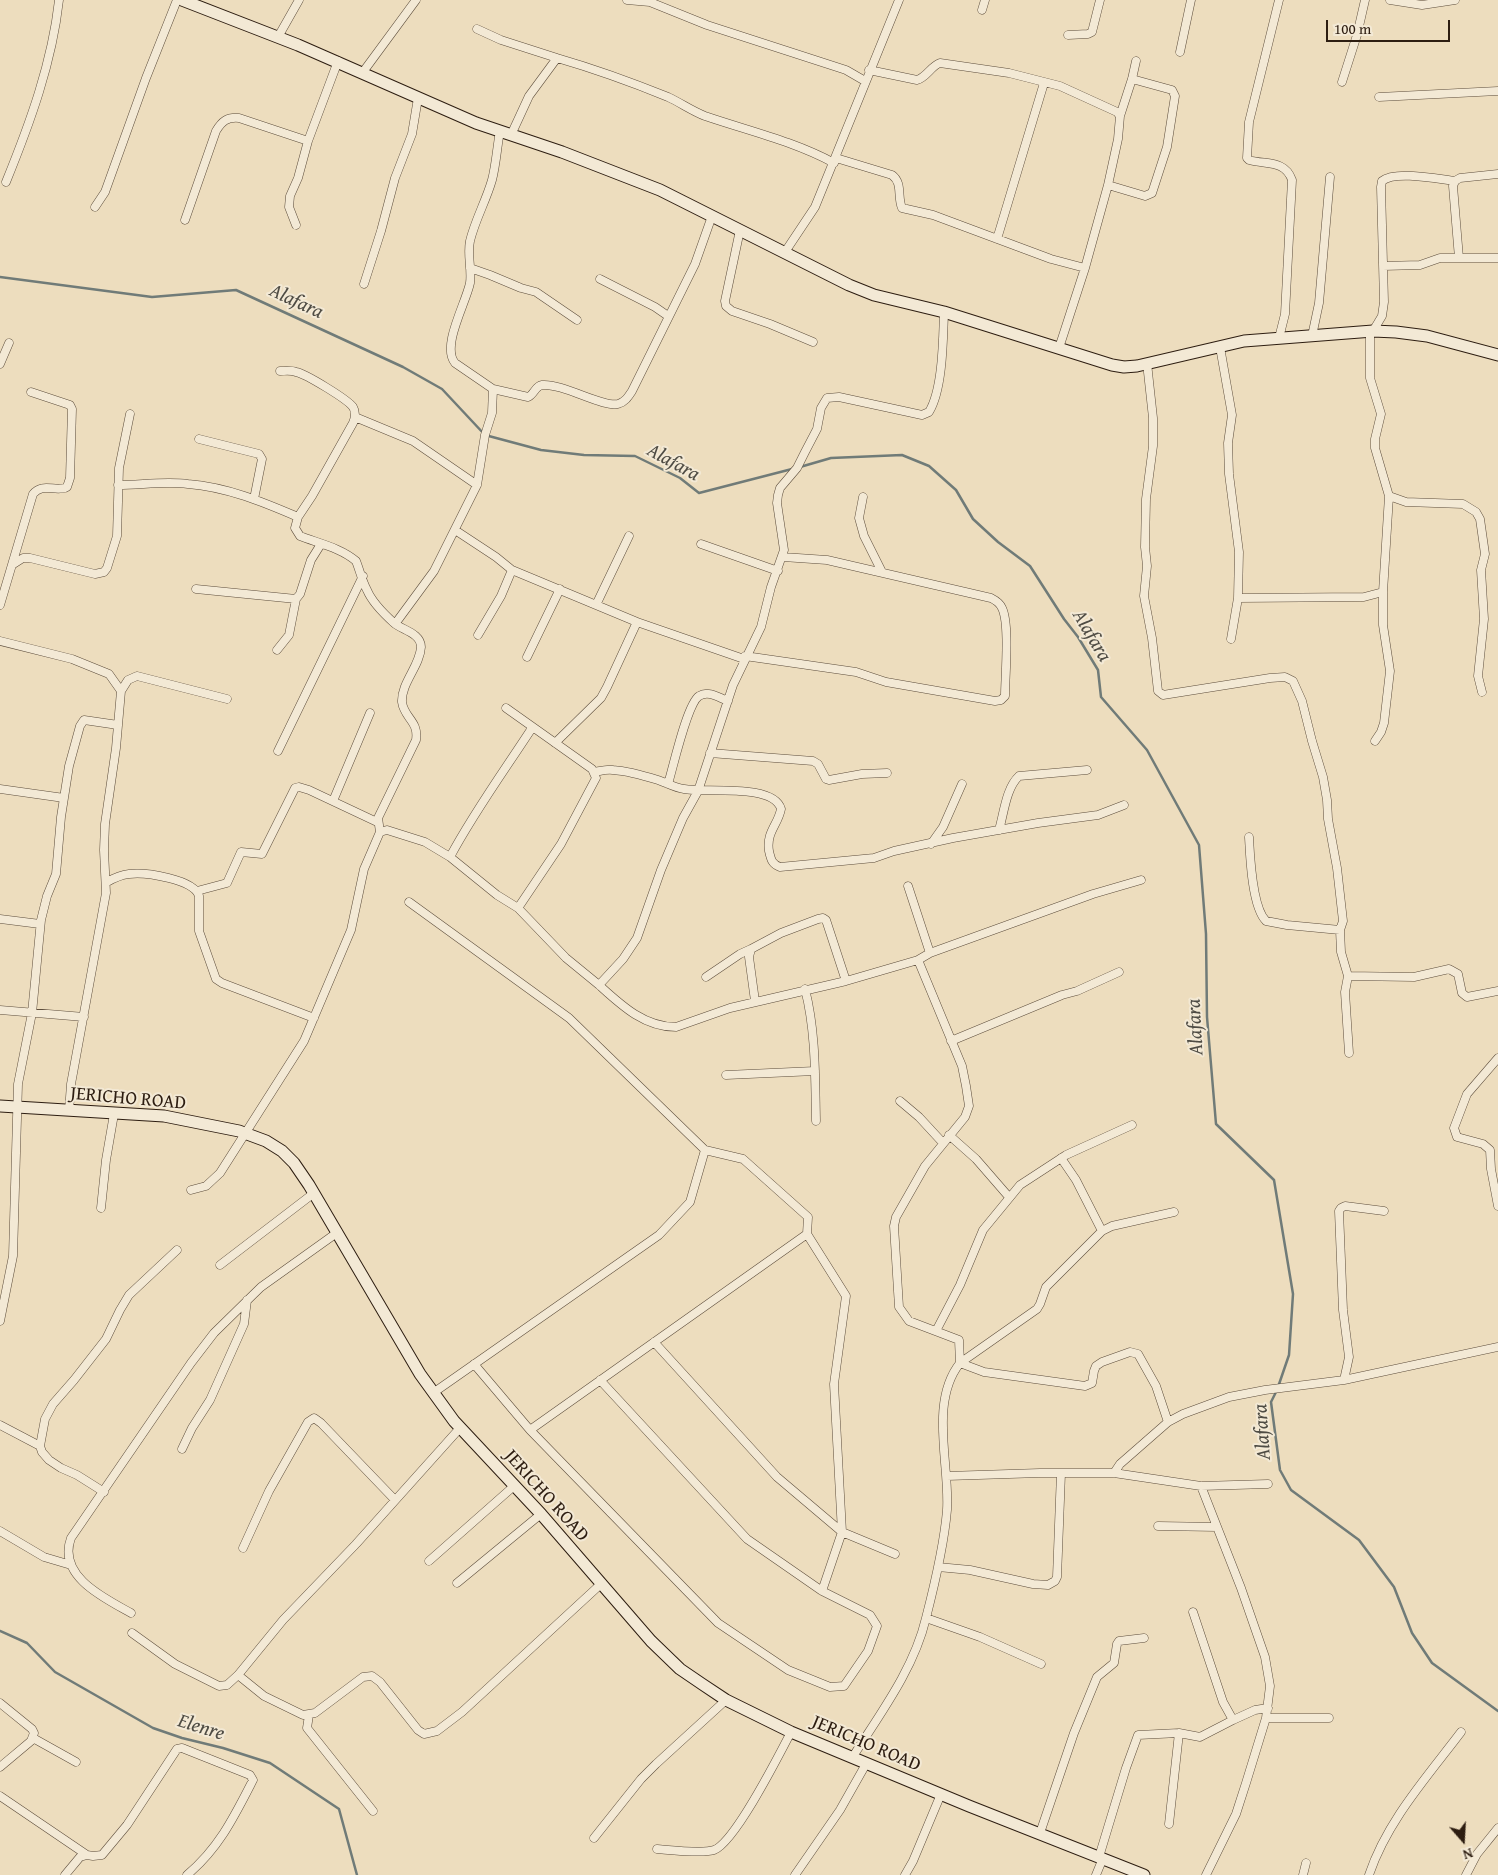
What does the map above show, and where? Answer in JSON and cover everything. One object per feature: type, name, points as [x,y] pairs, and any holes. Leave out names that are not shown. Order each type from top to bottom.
[{"type":"street","points":[[6,182],[23,140],[45,74],[57,21],[59,0]]},
{"type":"street","points":[[96,207],[105,192],[176,0]]},
{"type":"street","points":[[182,0],[363,72],[476,123],[623,175],[712,216],[849,285],[874,295],[944,312],[1112,365],[1124,367],[1147,364],[1244,341],[1372,331],[1426,336],[1498,355]]},
{"type":"street","points":[[278,37],[299,0]]},
{"type":"street","points":[[627,0],[650,2],[707,25],[846,70],[865,81]]},
{"type":"street","points":[[785,252],[815,207],[898,0]]},
{"type":"street","points":[[982,10],[984,0]]},
{"type":"street","points":[[1068,35],[1092,32],[1100,0]]},
{"type":"street","points":[[1180,52],[1191,0]]},
{"type":"street","points":[[1279,0],[1249,122],[1246,158],[1285,167],[1292,180],[1285,314],[1279,338]]},
{"type":"street","points":[[1342,82],[1365,0]]},
{"type":"street","points":[[1390,0],[1422,5],[1455,0]]},
{"type":"street","points":[[363,72],[412,1]]},
{"type":"street","points":[[477,29],[483,34],[623,79],[680,102],[704,115],[772,137],[835,161],[892,175],[898,182],[902,208],[933,215],[1051,259],[1085,268]]},
{"type":"street","points":[[556,58],[506,133],[492,180],[477,216],[468,257],[470,284],[452,336],[450,355],[455,363],[493,389],[528,398],[540,386],[551,386],[612,405],[625,401],[632,392],[695,264],[712,216]]},
{"type":"street","points":[[1059,348],[1085,268],[1108,185],[1118,139],[1120,116],[1136,61]]},
{"type":"street","points":[[296,226],[289,210],[289,203],[308,141],[338,62]]},
{"type":"street","points":[[869,70],[917,80],[921,79],[935,65],[940,63],[1009,73],[1060,86],[1117,112],[1120,116]]},
{"type":"street","points":[[1108,185],[1145,196],[1149,195],[1152,193],[1167,147],[1174,92],[1132,79]]},
{"type":"street","points":[[997,239],[1044,83]]},
{"type":"street","points":[[1378,97],[1498,91]]},
{"type":"street","points":[[364,284],[395,178],[412,134],[418,98]]},
{"type":"street","points":[[186,220],[216,131],[221,123],[230,118],[239,118],[308,141]]},
{"type":"street","points":[[1459,258],[1453,186],[1460,178],[1498,174]]},
{"type":"street","points":[[1312,336],[1319,303],[1330,176]]},
{"type":"street","points":[[1375,741],[1381,732],[1384,722],[1390,671],[1383,626],[1382,592],[1389,496],[1375,448],[1375,439],[1381,414],[1370,378],[1372,331],[1382,316],[1384,302],[1381,186],[1382,181],[1389,177],[1399,176],[1456,181]]},
{"type":"street","points":[[740,230],[725,301],[726,306],[732,311],[813,342]]},
{"type":"street","points":[[1383,266],[1420,265],[1440,258],[1498,258]]},
{"type":"street","points":[[470,268],[536,292],[576,320]]},
{"type":"street","points":[[600,279],[668,316]]},
{"type":"street","points":[[598,985],[624,959],[637,938],[661,870],[683,818],[698,791],[733,685],[761,627],[771,587],[784,550],[777,503],[780,488],[797,468],[817,429],[824,403],[828,398],[838,397],[926,414],[934,401],[942,357],[944,312]]},
{"type":"street","points":[[0,364],[9,344]]},
{"type":"street","points":[[1220,347],[1232,416],[1228,443],[1229,474],[1238,552],[1238,598],[1231,639]]},
{"type":"street","points":[[1147,364],[1153,418],[1153,446],[1146,499],[1145,547],[1147,566],[1144,596],[1152,638],[1158,691],[1163,695],[1270,678],[1285,677],[1293,680],[1302,701],[1323,777],[1327,800],[1328,818],[1338,877],[1342,921],[1340,930],[1341,952],[1348,976],[1345,992],[1348,1054]]},
{"type":"street","points":[[191,1190],[206,1186],[220,1174],[304,1041],[351,930],[364,869],[380,832],[377,822],[378,818],[416,740],[417,733],[416,727],[402,704],[402,696],[420,653],[420,642],[416,636],[395,624],[369,595],[356,561],[342,552],[300,536],[295,528],[298,517],[312,496],[355,417],[353,407],[346,400],[322,385],[295,371],[280,372]]},
{"type":"street","points":[[395,624],[434,571],[477,485],[485,435],[492,413],[493,389]]},
{"type":"street","points":[[0,605],[33,494],[42,488],[65,488],[70,478],[72,409],[70,405],[31,392]]},
{"type":"street","points":[[12,564],[24,558],[30,558],[95,574],[104,572],[108,568],[118,536],[119,468],[130,414]]},
{"type":"street","points":[[355,417],[413,441],[477,485]]},
{"type":"street","points":[[199,439],[259,454],[262,459],[254,499]]},
{"type":"street","points":[[118,485],[186,483],[214,487],[254,499],[298,517]]},
{"type":"street","points":[[1389,496],[1406,502],[1463,504],[1476,512],[1480,519],[1485,554],[1481,570],[1484,619],[1478,676],[1482,692]]},
{"type":"street","points":[[863,498],[859,518],[864,536],[882,572]]},
{"type":"street","points":[[454,530],[496,557],[512,570],[637,622],[745,658],[856,672],[886,682],[995,701],[1003,699],[1005,696],[1006,644],[1002,606],[991,598],[827,560],[783,557]]},
{"type":"street","points":[[596,604],[629,536]]},
{"type":"street","points":[[277,650],[289,635],[296,599],[300,594],[311,560],[321,544]]},
{"type":"street","points":[[701,544],[778,571]]},
{"type":"street","points":[[478,635],[512,570]]},
{"type":"street","points":[[278,751],[363,576]]},
{"type":"street","points":[[196,589],[296,599]]},
{"type":"street","points":[[527,657],[560,590]]},
{"type":"street","points":[[1238,598],[1364,596],[1382,592]]},
{"type":"street","points":[[555,743],[601,698],[608,687],[637,622]]},
{"type":"street","points":[[0,641],[72,659],[109,674],[121,691]]},
{"type":"street","points":[[69,1111],[71,1084],[107,882],[104,864],[105,824],[116,748],[121,691],[128,680],[137,676],[227,699]]},
{"type":"street","points":[[668,784],[689,709],[698,697],[709,693],[728,701]]},
{"type":"street","points":[[506,708],[592,769],[596,778],[561,844],[518,908]]},
{"type":"street","points":[[333,801],[370,713]]},
{"type":"street","points":[[0,1321],[13,1256],[18,1084],[32,1013],[40,924],[47,896],[56,874],[69,766],[80,726],[84,720],[118,725]]},
{"type":"street","points":[[450,857],[466,827],[532,728]]},
{"type":"street","points":[[710,753],[813,761],[818,764],[826,779],[829,780],[862,774],[887,774]]},
{"type":"street","points":[[594,772],[613,769],[685,790],[717,789],[770,797],[779,803],[780,813],[771,830],[768,848],[771,860],[780,867],[874,858],[894,851],[953,838],[1098,815],[1124,806]]},
{"type":"street","points":[[999,830],[1011,788],[1018,776],[1087,770]]},
{"type":"street","points":[[931,844],[943,827],[962,784]]},
{"type":"street","points":[[197,891],[226,884],[241,852],[262,854],[295,788],[299,787],[308,790],[377,822]]},
{"type":"street","points":[[0,789],[64,798]]},
{"type":"street","points":[[380,832],[387,830],[426,842],[450,857],[497,895],[518,908],[566,958],[628,1011],[640,1018],[668,1027],[685,1025],[755,1001],[846,981],[918,960],[930,953],[1093,894],[1141,880]]},
{"type":"street","points":[[1249,837],[1254,889],[1262,918],[1272,923],[1340,930]]},
{"type":"street","points":[[107,882],[118,876],[142,873],[192,886],[199,896],[199,931],[216,979],[314,1018]]},
{"type":"street","points":[[908,886],[930,953]]},
{"type":"street","points":[[409,902],[568,1018],[705,1150],[744,1159],[808,1217],[807,1234],[846,1296],[834,1384],[842,1532],[822,1591]]},
{"type":"street","points":[[706,977],[740,954],[781,933],[823,918],[826,920],[846,981]]},
{"type":"street","points":[[0,919],[40,924]]},
{"type":"street","points":[[752,948],[749,957],[755,1001]]},
{"type":"street","points":[[918,960],[962,1066],[969,1106],[965,1117],[925,1166],[896,1217],[894,1226],[899,1307],[909,1321],[959,1340],[960,1363]]},
{"type":"street","points":[[1348,976],[1414,977],[1449,969],[1458,974],[1462,992],[1466,997],[1498,991]]},
{"type":"street","points":[[951,1041],[1062,995],[1077,991],[1119,972]]},
{"type":"street","points":[[805,989],[813,1033],[816,1121]]},
{"type":"street","points":[[0,1010],[84,1017]]},
{"type":"street","points":[[1498,1058],[1467,1094],[1454,1128],[1457,1137],[1483,1144],[1490,1150],[1491,1169],[1498,1206]]},
{"type":"street","points":[[726,1075],[815,1071]]},
{"type":"street","points":[[900,1101],[943,1143]]},
{"type":"street","name":"JERICHO ROAD","points":[[0,1106],[164,1116],[246,1133],[282,1150],[294,1163],[314,1193],[433,1393],[460,1428],[541,1514],[651,1641],[680,1669],[726,1700],[792,1732],[866,1764],[1144,1875]]},
{"type":"street","points":[[101,1208],[106,1160],[114,1114]]},
{"type":"street","points":[[936,1331],[960,1285],[983,1230],[1020,1185],[1061,1158],[1132,1125]]},
{"type":"street","points":[[949,1135],[976,1158],[1009,1197]]},
{"type":"street","points":[[433,1393],[659,1235],[690,1202],[705,1150]]},
{"type":"street","points":[[1061,1158],[1076,1180],[1102,1231]]},
{"type":"street","points":[[220,1265],[314,1193]]},
{"type":"street","points":[[1344,1380],[1349,1357],[1343,1310],[1339,1211],[1345,1206],[1384,1212]]},
{"type":"street","points":[[852,1758],[909,1663],[922,1633],[926,1618],[938,1567],[947,1513],[947,1476],[942,1445],[945,1402],[953,1372],[960,1363],[1037,1309],[1046,1287],[1102,1231],[1112,1226],[1174,1212]]},
{"type":"street","points":[[131,1613],[98,1594],[80,1579],[71,1565],[69,1551],[72,1538],[214,1333],[261,1287],[338,1232]]},
{"type":"street","points":[[530,1430],[807,1234]]},
{"type":"street","points":[[104,1492],[49,1460],[42,1452],[40,1446],[45,1419],[53,1404],[106,1339],[129,1295],[177,1250]]},
{"type":"street","points":[[182,1449],[192,1428],[210,1400],[244,1324],[247,1300]]},
{"type":"street","points":[[654,1342],[777,1477],[842,1532],[895,1554]]},
{"type":"street","points":[[1114,1473],[1120,1464],[1168,1422],[1183,1414],[1229,1397],[1265,1390],[1344,1380],[1498,1347]]},
{"type":"street","points":[[960,1363],[984,1372],[1085,1386],[1092,1383],[1094,1370],[1102,1362],[1135,1352],[1138,1354],[1156,1386],[1168,1422]]},
{"type":"street","points":[[474,1364],[530,1430],[718,1623],[788,1670],[830,1688],[844,1686],[868,1651],[877,1626],[870,1615],[822,1591],[747,1538],[600,1380]]},
{"type":"street","points":[[243,1548],[269,1491],[308,1422],[312,1419],[316,1419],[321,1423],[395,1500]]},
{"type":"street","points":[[0,1424],[40,1446]]},
{"type":"street","points":[[132,1632],[174,1664],[219,1686],[227,1686],[283,1620],[460,1428]]},
{"type":"street","points":[[938,1567],[970,1570],[1033,1584],[1048,1585],[1055,1581],[1057,1577],[1061,1473]]},
{"type":"street","points":[[947,1476],[1114,1473],[1201,1486],[1268,1484]]},
{"type":"street","points":[[429,1561],[514,1486]]},
{"type":"street","points":[[1201,1486],[1241,1588],[1267,1665],[1270,1686],[1266,1718],[1236,1814],[1206,1875]]},
{"type":"street","points":[[457,1583],[541,1514]]},
{"type":"street","points":[[1158,1526],[1217,1526]]},
{"type":"street","points":[[0,1531],[44,1557],[71,1565]]},
{"type":"street","points":[[238,1675],[264,1696],[303,1715],[315,1713],[363,1677],[372,1676],[380,1682],[418,1730],[424,1734],[437,1732],[462,1712],[602,1583]]},
{"type":"street","points":[[1193,1612],[1223,1702],[1233,1720]]},
{"type":"street","points":[[926,1618],[980,1636],[1041,1664]]},
{"type":"street","points":[[1040,1833],[1074,1733],[1097,1677],[1114,1663],[1119,1642],[1144,1638]]},
{"type":"street","points":[[594,1838],[641,1779],[726,1700]]},
{"type":"street","points":[[0,1704],[32,1729],[33,1738]]},
{"type":"street","points":[[1096,1875],[1136,1737],[1142,1734],[1179,1733],[1200,1737],[1255,1710],[1268,1708]]},
{"type":"street","points":[[309,1715],[307,1728],[372,1811]]},
{"type":"street","points":[[1266,1718],[1329,1718]]},
{"type":"street","points":[[657,1849],[711,1851],[722,1845],[759,1794],[792,1732]]},
{"type":"street","points":[[1369,1875],[1381,1845],[1401,1811],[1461,1732]]},
{"type":"street","points":[[1169,1824],[1179,1733]]},
{"type":"street","points":[[33,1738],[76,1762]]},
{"type":"street","points":[[0,1767],[33,1738]]},
{"type":"street","points":[[0,1796],[87,1855],[93,1856],[102,1854],[127,1825],[177,1749],[182,1748],[233,1767],[250,1776],[253,1780],[231,1824],[211,1853],[187,1875]]},
{"type":"street","points":[[795,1875],[840,1810],[866,1764]]},
{"type":"street","points":[[905,1875],[913,1861],[941,1794]]},
{"type":"street","points":[[1466,1875],[1477,1854],[1498,1828]]},
{"type":"street","points":[[65,1875],[80,1857],[87,1855]]},
{"type":"street","points":[[1303,1875],[1306,1862]]},
{"type":"waterway","name":"Alafara","points":[[0,277],[152,297],[236,290],[403,367],[442,389],[485,435],[541,450],[584,455],[635,456],[680,478],[699,493],[792,469]]},
{"type":"waterway","name":"Alafara","points":[[800,467],[831,458],[902,455],[929,466],[956,490],[973,519],[998,542],[1030,566],[1098,670],[1101,697],[1147,750],[1199,845],[1206,934],[1207,1017],[1216,1124],[1274,1180],[1293,1294],[1289,1355],[1271,1402],[1280,1470],[1291,1490],[1359,1540],[1394,1587],[1412,1633],[1432,1663],[1498,1711]]},
{"type":"waterway","name":"Elenre","points":[[0,1631],[27,1643],[55,1672],[153,1728],[270,1763],[339,1809],[357,1875]]}]
